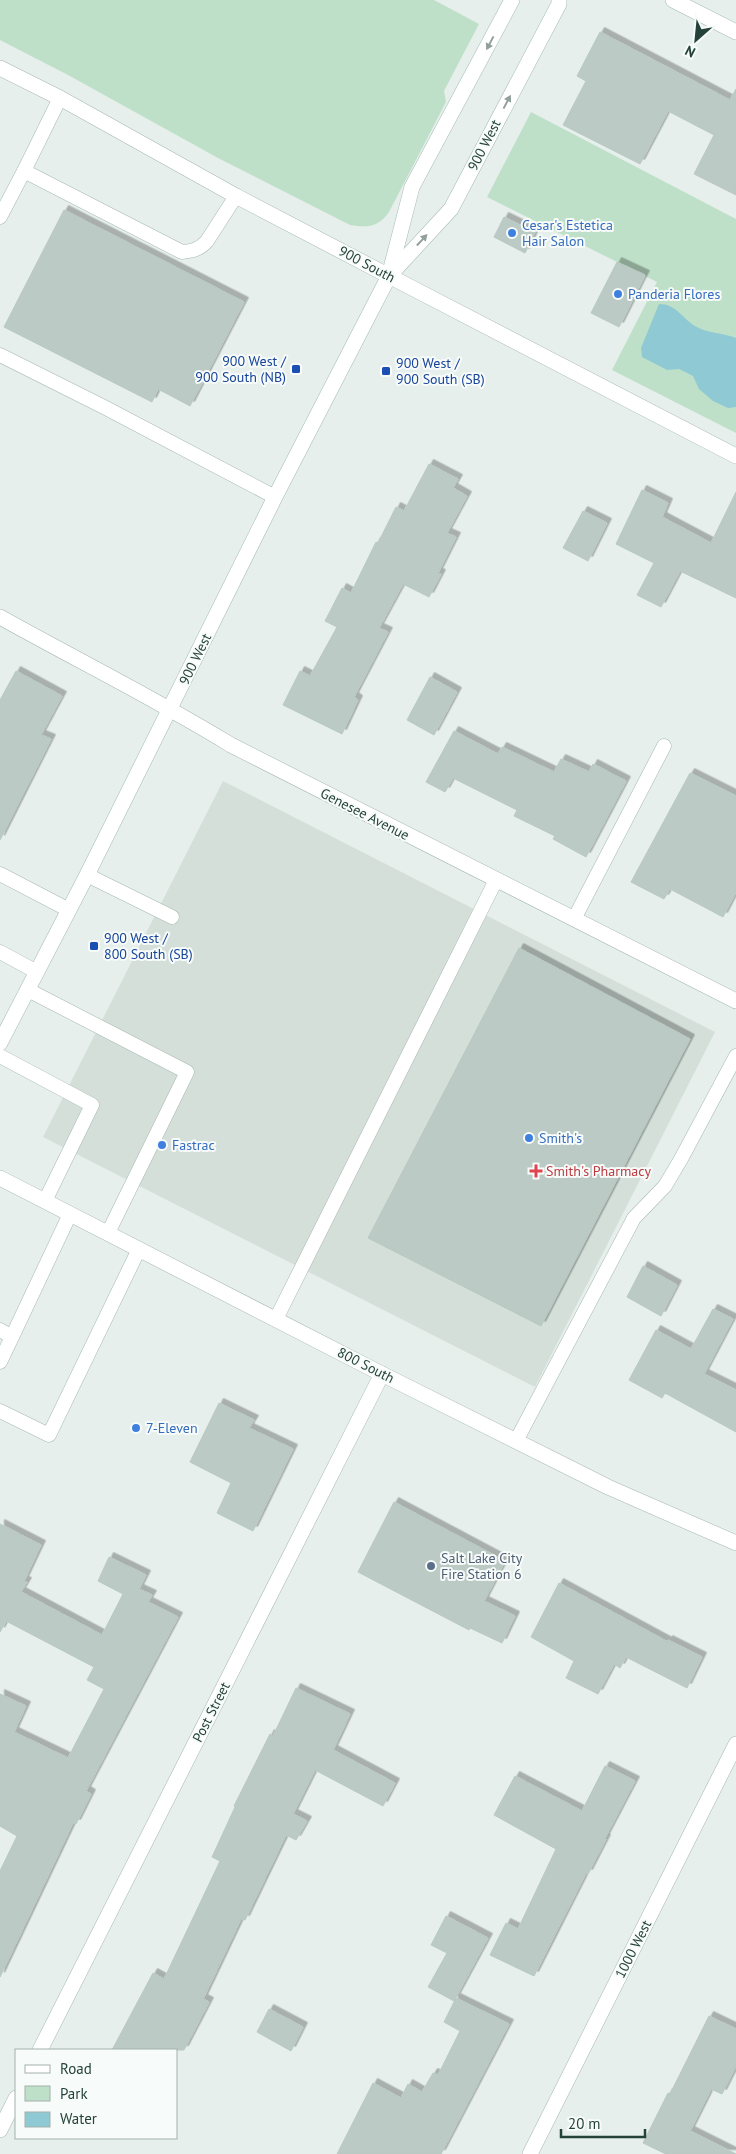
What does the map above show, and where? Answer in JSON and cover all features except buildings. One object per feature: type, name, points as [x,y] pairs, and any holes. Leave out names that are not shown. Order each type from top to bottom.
[{"type":"street","name":"900 West","points":[[0,1043],[87,875],[275,497],[389,276],[412,187],[512,0]]},
{"type":"street","name":"900 West","points":[[389,276],[451,209],[559,4],[559,0]]},
{"type":"street","points":[[672,0],[736,32]]},
{"type":"street","name":"900 South","points":[[0,68],[60,98],[236,196],[736,456]]},
{"type":"street","name":"Genesee Avenue","points":[[0,617],[170,708],[231,746],[736,1001]]},
{"type":"street","name":"800 South","points":[[0,1178],[382,1374],[608,1487],[736,1543]]},
{"type":"street","name":"Post Street","points":[[41,2049],[382,1374]]},
{"type":"street","name":"1000 West","points":[[530,2154],[736,1744]]},
{"type":"street","points":[[0,2130],[15,2100]]},
{"type":"lane","points":[[0,217],[60,98]]},
{"type":"lane","points":[[24,171],[182,252],[201,248],[236,196]]},
{"type":"lane","points":[[0,355],[112,411],[275,497]]},
{"type":"lane","points":[[574,919],[664,746]]},
{"type":"lane","points":[[0,874],[69,910]]},
{"type":"lane","points":[[87,875],[172,918]]},
{"type":"lane","points":[[276,1320],[496,880]]},
{"type":"lane","points":[[0,952],[37,972]]},
{"type":"lane","points":[[28,990],[187,1072],[108,1233]]},
{"type":"lane","points":[[0,1056],[92,1104],[45,1200]]},
{"type":"lane","points":[[516,1441],[634,1218],[665,1186],[736,1056]]},
{"type":"lane","points":[[0,1362],[6,1334],[70,1214]]},
{"type":"lane","points":[[0,1411],[48,1436],[139,1249]]},
{"type":"shaded area","points":[[223,781],[715,1032],[535,1387],[43,1137]]},
{"type":"green space","points":[[0,0],[434,0],[479,24],[444,91],[446,102],[389,212],[381,221],[372,225],[362,226],[350,225],[218,158],[68,75],[0,40]]},
{"type":"green space","points":[[531,112],[736,219],[736,433],[612,370],[657,282],[487,197]]},
{"type":"water","points":[[659,304],[670,306],[699,328],[736,338],[736,407],[728,408],[713,401],[699,389],[693,376],[679,369],[667,370],[642,357],[641,348]]},
{"type":"place","name":"Cesar's Estetica Hair Salon","points":[[512,233]]},
{"type":"place","name":"Panderia Flores","points":[[618,294]]},
{"type":"place","name":"900 West / 900 South (NB)","points":[[296,369]]},
{"type":"place","name":"900 West / 900 South (SB)","points":[[386,371]]},
{"type":"place","name":"900 West / 800 South (SB)","points":[[94,946]]},
{"type":"place","name":"Smith's","points":[[529,1138]]},
{"type":"place","name":"Fastrac","points":[[162,1145]]},
{"type":"place","name":"Smith's Pharmacy","points":[[536,1171]]},
{"type":"place","name":"7-Eleven","points":[[136,1428]]},
{"type":"place","name":"Salt Lake City Fire Station 6","points":[[431,1566]]}]
